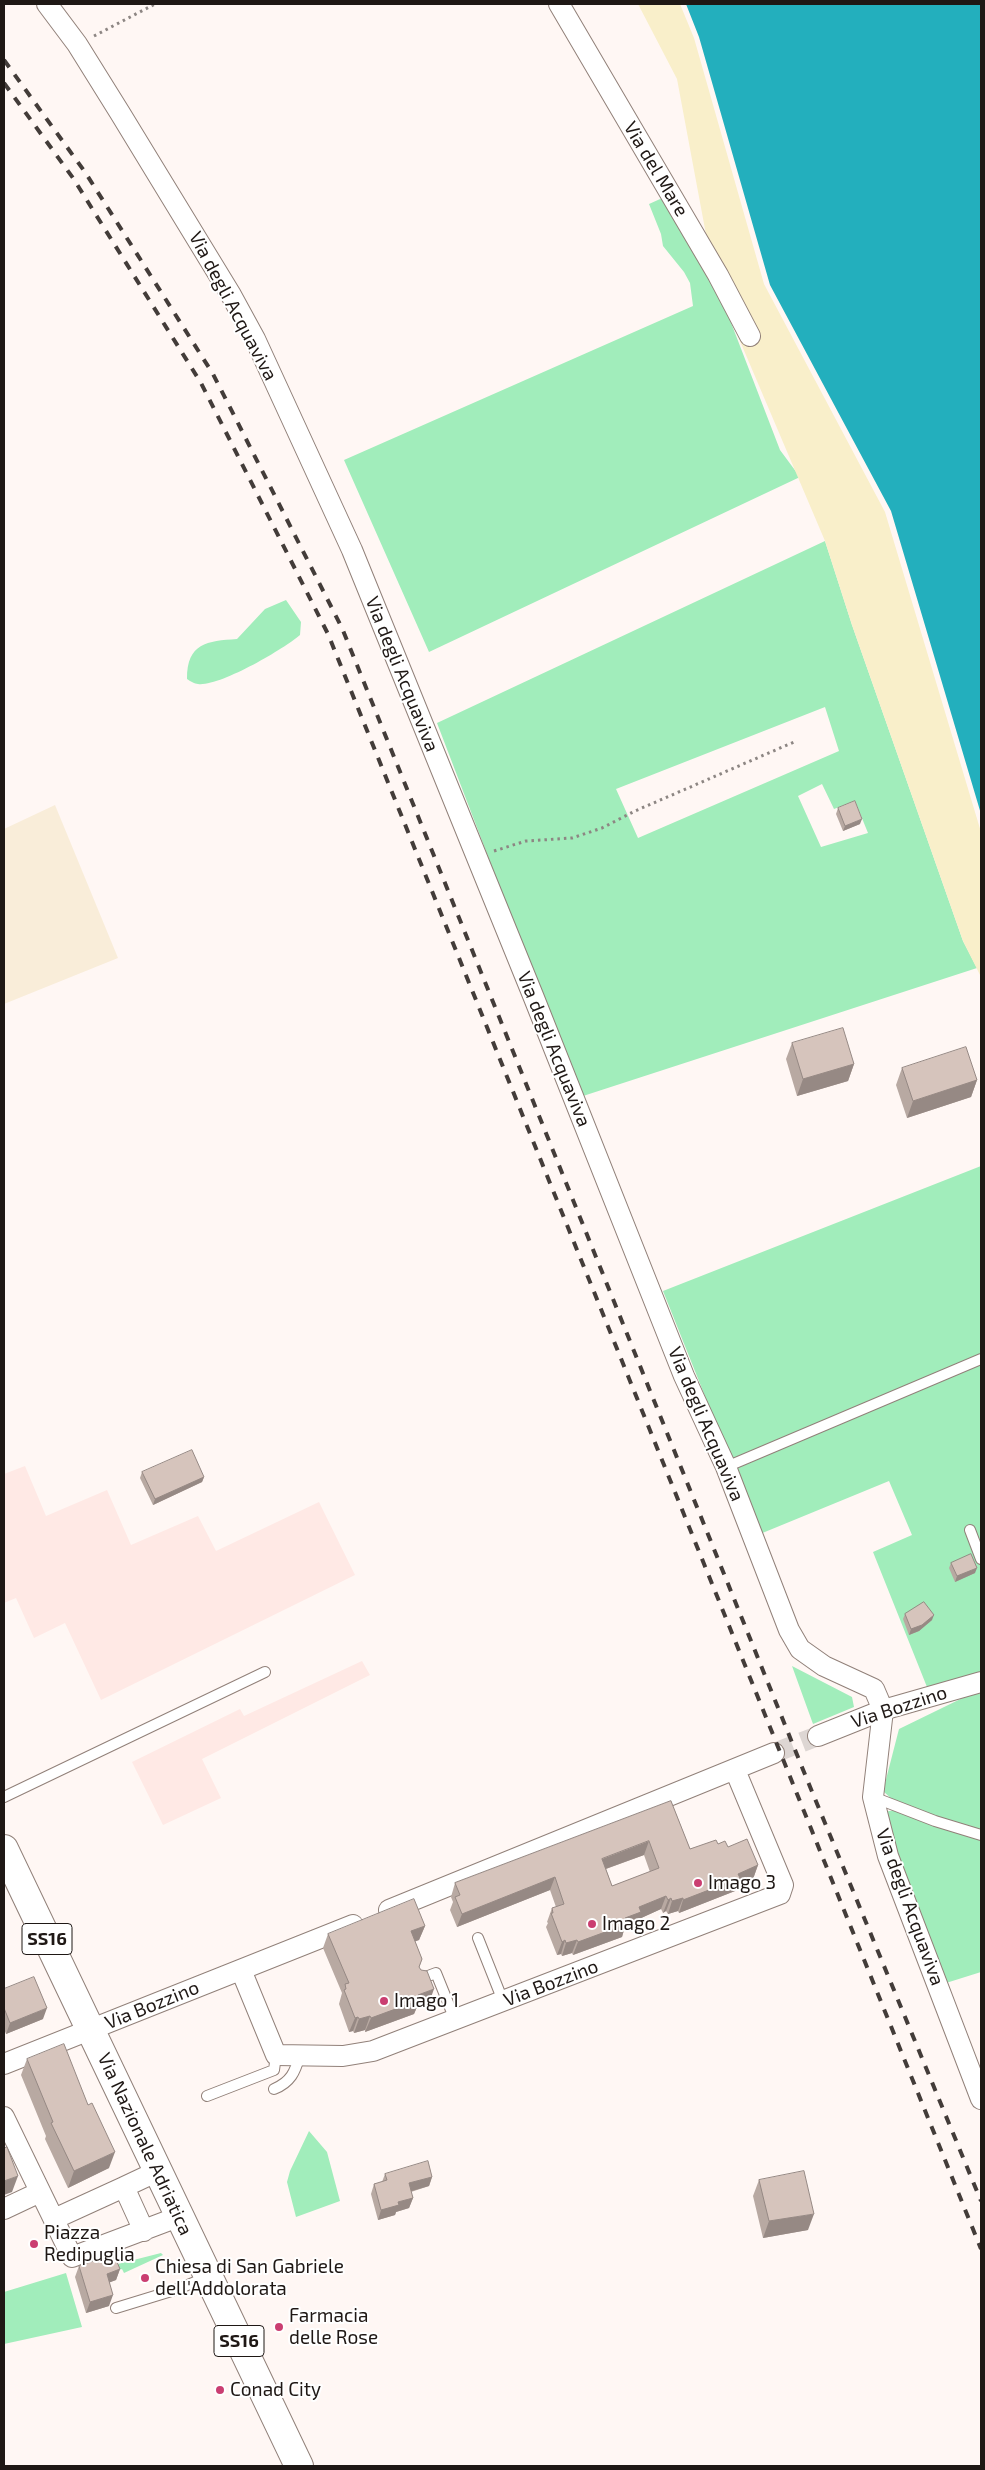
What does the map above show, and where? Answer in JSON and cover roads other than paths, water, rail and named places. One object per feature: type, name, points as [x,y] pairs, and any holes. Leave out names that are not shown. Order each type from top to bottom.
[{"type":"main road","name":"Via Nazionale Adriatica","points":[[4,1849],[178,2217],[299,2466]]},
{"type":"street","name":"Via degli Acquaviva","points":[[47,4],[77,44],[170,192],[255,339],[352,550],[684,1376],[726,1467],[790,1630],[800,1649],[824,1666],[874,1689],[883,1710],[873,1797],[888,1856],[981,2099]]},
{"type":"street","name":"Via del Mare","points":[[559,4],[718,275],[750,336]]},
{"type":"street","name":"Via Bozzino","points":[[818,1736],[883,1710],[981,1682]]},
{"type":"street","name":"Via Bozzino","points":[[4,2064],[241,1970],[774,1753]]},
{"type":"street","name":"Via Bozzino","points":[[276,2055],[343,2056],[373,2051],[780,1894],[783,1885],[735,1770]]},
{"type":"street","points":[[241,1970],[276,2055]]},
{"type":"street","points":[[4,2117],[72,2257],[178,2217]]},
{"type":"street","points":[[54,2219],[158,2172]]},
{"type":"street","points":[[124,2187],[144,2231]]},
{"type":"street","points":[[4,2209],[40,2192]]},
{"type":"lane","points":[[726,1467],[981,1359]]},
{"type":"lane","points":[[970,1530],[981,1560]]},
{"type":"lane","points":[[4,1797],[265,1672]]},
{"type":"lane","points":[[873,1797],[935,1821],[981,1836]]},
{"type":"lane","points":[[478,1938],[503,2001]]},
{"type":"lane","points":[[420,1980],[436,1973],[455,2020]]},
{"type":"lane","points":[[207,2096],[274,2070],[276,2055]]},
{"type":"lane","points":[[274,2089],[290,2079],[296,2070],[300,2055]]},
{"type":"lane","points":[[116,2308],[178,2289],[208,2276]]},
{"type":"water","points":[[686,4],[981,4],[981,814],[891,511],[770,285],[699,37]]},
{"type":"tunnel","points":[[774,1753],[818,1736]]},
{"type":"railway","points":[[4,60],[85,172],[213,374],[342,628],[806,1777],[981,2201]]},
{"type":"railway","points":[[4,83],[73,178],[201,383],[328,634],[981,2249]]},
{"type":"place","name":"Imago 3","points":[[698,1883]]},
{"type":"place","name":"Imago 2","points":[[592,1924]]},
{"type":"place","name":"Imago 1","points":[[384,2001]]},
{"type":"place","name":"Piazza Redipuglia","points":[[34,2244]]},
{"type":"place","name":"Chiesa di San Gabriele dell'Addolorata","points":[[145,2278]]},
{"type":"place","name":"Farmacia delle Rose","points":[[279,2327]]},
{"type":"place","name":"Conad City","points":[[220,2390]]}]
